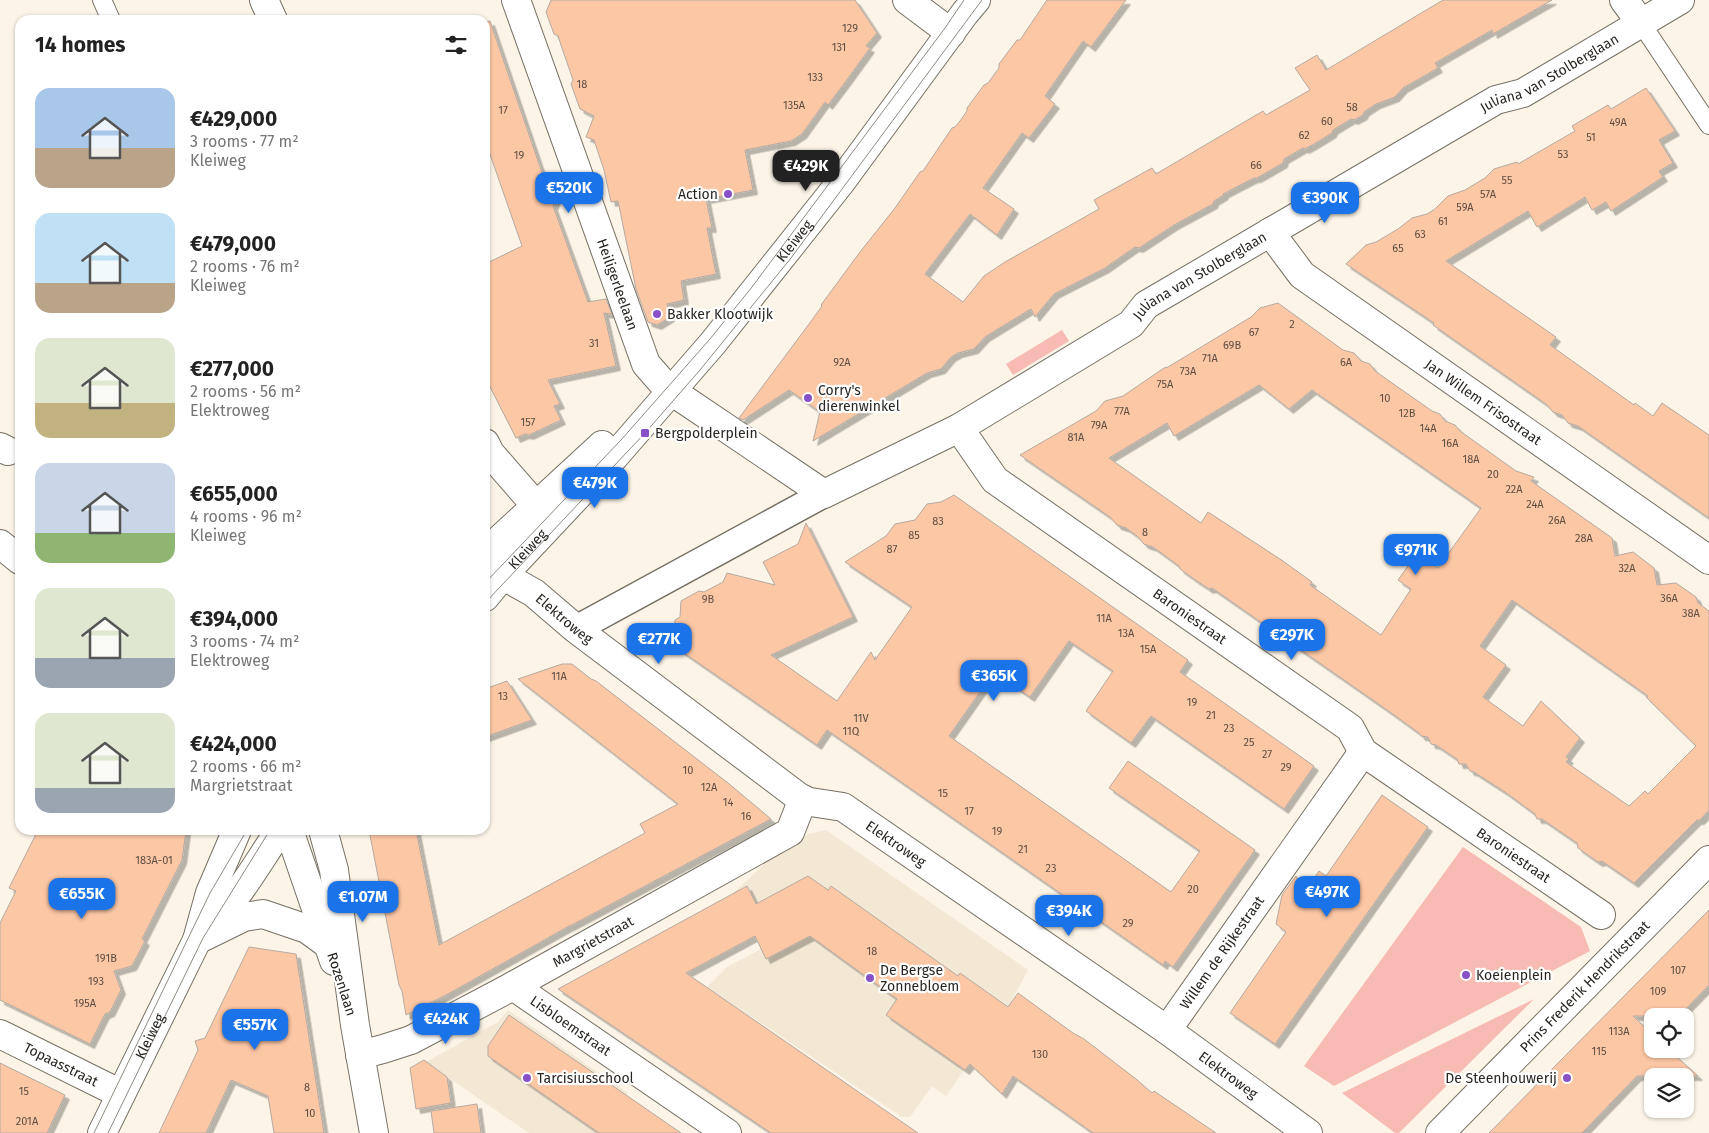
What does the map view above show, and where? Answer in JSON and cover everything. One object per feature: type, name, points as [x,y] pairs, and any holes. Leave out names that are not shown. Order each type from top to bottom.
[{"type":"street","points":[[264,0],[272,15]]},
{"type":"street","name":"Heiligerleelaan","points":[[516,0],[646,364],[672,391]]},
{"type":"street","points":[[907,0],[966,12]]},
{"type":"street","points":[[1624,0],[1641,23]]},
{"type":"street","name":"Juliana van Stolberglaan","points":[[824,494],[959,428],[1132,324],[1146,305],[1496,100],[1523,93],[1680,0]]},
{"type":"street","name":"Kleiweg","points":[[490,582],[495,567],[544,516],[613,434],[672,391],[713,343],[841,182],[966,12]]},
{"type":"street","name":"Jan Willem Frisostraat","points":[[1270,232],[1302,275],[1709,560]]},
{"type":"street","points":[[576,629],[824,494],[672,391]]},
{"type":"street","name":"Baroniestraat","points":[[959,428],[995,480],[1348,726],[1363,752],[1601,915]]},
{"type":"street","points":[[490,453],[544,516]]},
{"type":"street","name":"Kleiweg","points":[[490,550],[544,516]]},
{"type":"street","name":"Elektroweg","points":[[495,567],[534,593],[576,629],[804,800],[843,806],[1167,1030],[1308,1133]]},
{"type":"street","name":"Willem de Rijkestraat","points":[[1167,1030],[1363,752]]},
{"type":"street","name":"Margrietstraat","points":[[360,1054],[411,1040],[513,986],[790,832],[804,800]]},
{"type":"street","name":"Kleiweg","points":[[102,1133],[197,940],[210,893],[235,835]]},
{"type":"street","name":"Kleiweg","points":[[197,940],[242,889],[256,864],[276,835]]},
{"type":"street","name":"Rozenlaan","points":[[291,835],[355,1025]]},
{"type":"street","name":"Rozenlaan","points":[[324,835],[334,870],[355,1025],[374,1133]]},
{"type":"street","name":"Prins Frederik Hendrikstraat","points":[[1440,1133],[1709,860]]},
{"type":"street","points":[[197,940],[244,917],[263,914],[307,929],[329,945]]},
{"type":"street","name":"Lisbloemstraat","points":[[513,986],[727,1133]]},
{"type":"street","name":"Topaasstraat","points":[[0,1034],[121,1094]]},
{"type":"lane","points":[[102,0],[109,15]]},
{"type":"lane","points":[[1641,23],[1709,125]]},
{"type":"shaded area","points":[[1062,330],[1069,341],[1013,375],[1006,364]]},
{"type":"shaded area","name":"De Bergse Zonnebloem","points":[[826,830],[1028,970],[1008,1007],[946,1096],[932,1086],[910,1117],[902,1117],[707,987],[727,967],[761,949],[732,894],[776,853],[809,834]]},
{"type":"shaded area","name":"Koeienplein","points":[[1463,847],[1581,927],[1590,951],[1334,1086],[1304,1066]]},
{"type":"shaded area","points":[[1534,999],[1399,1133],[1395,1133],[1342,1093]]},
{"type":"shaded area","name":"Tarcisiusschool","points":[[508,1010],[628,1093],[611,1133],[529,1133],[426,1062],[498,1022]]},
{"type":"building","points":[[551,0],[855,0],[877,33],[866,46],[870,48],[849,77],[828,105],[825,102],[802,134],[791,141],[745,150],[753,190],[706,199],[712,228],[707,228],[716,274],[681,281],[684,300],[667,304],[670,317],[657,325],[648,322],[636,289],[618,201],[611,202],[604,170],[594,140],[586,137],[594,116],[580,109],[571,84],[573,80],[558,36],[554,34],[546,12]]},
{"type":"building","points":[[1047,0],[1126,0],[1091,47],[1083,41],[1045,96],[1055,104],[1029,138],[1022,133],[983,188],[1014,209],[997,235],[970,214],[925,274],[963,302],[984,276],[1005,262],[1099,209],[1094,200],[1152,168],[1156,174],[1263,111],[1266,115],[1310,90],[1295,68],[1317,55],[1326,70],[1443,0],[1552,0],[1493,34],[1492,30],[1435,63],[1438,68],[1403,88],[1395,97],[1376,104],[1364,112],[1363,115],[1354,120],[1351,119],[1333,130],[1332,133],[1284,159],[1283,163],[1257,178],[1223,194],[1213,204],[1174,225],[1139,248],[1135,247],[1105,268],[1054,294],[1035,317],[1031,309],[1029,310],[985,337],[974,349],[951,357],[941,369],[927,373],[813,441],[820,412],[789,390],[743,420],[739,418],[860,252],[895,208],[920,172],[923,171],[952,128],[960,121],[984,85],[988,83],[999,68],[999,64],[1017,40],[1020,40]]},
{"type":"building","points":[[490,21],[549,193],[557,197],[553,206],[588,302],[606,299],[612,314],[604,313],[616,366],[548,380],[560,404],[554,406],[561,420],[529,435],[525,434],[516,438],[490,387],[490,262],[522,246],[490,154]]},
{"type":"building","points":[[1646,88],[1675,131],[1659,140],[1673,163],[1659,171],[1663,177],[1611,211],[1606,202],[1592,210],[1585,197],[1537,227],[1528,211],[1446,261],[1556,337],[1550,345],[1634,405],[1635,403],[1653,416],[1662,403],[1709,435],[1709,518],[1578,426],[1568,423],[1562,415],[1553,412],[1546,404],[1433,325],[1434,323],[1346,264],[1366,245],[1376,242],[1412,218],[1427,214],[1448,196],[1465,190],[1485,178],[1494,169],[1517,162],[1518,164],[1575,131],[1572,126],[1608,105],[1611,109]]},
{"type":"building","points":[[1278,303],[1343,350],[1354,353],[1361,361],[1370,364],[1375,371],[1432,411],[1440,414],[1445,421],[1455,425],[1460,431],[1516,471],[1534,477],[1531,481],[1612,538],[1615,556],[1633,552],[1654,568],[1657,585],[1676,583],[1696,597],[1698,603],[1709,611],[1709,810],[1634,883],[1602,861],[1598,862],[1578,848],[1577,843],[1542,819],[1537,819],[1535,814],[1505,792],[1470,771],[1466,764],[1459,764],[1457,759],[1436,745],[1431,744],[1428,737],[1421,736],[1390,712],[1212,588],[1209,589],[1194,579],[1153,547],[1144,544],[1126,528],[1117,525],[1110,517],[1020,455],[1096,411],[1105,401],[1123,396],[1164,368],[1251,317],[1260,308]],"holes":[[[1259,385],[1289,409],[1312,390],[1481,508],[1438,568],[1417,553],[1398,580],[1411,589],[1381,635],[1310,585],[1312,582],[1283,561],[1208,512],[1201,523],[1109,458],[1167,423],[1174,436]],[[1512,600],[1648,696],[1646,697],[1696,746],[1648,794],[1645,791],[1629,806],[1566,762],[1569,759],[1566,757],[1580,738],[1541,701],[1523,726],[1483,697],[1506,665],[1480,646]]]},
{"type":"building","points":[[954,495],[1188,660],[1180,672],[1314,766],[1284,809],[1151,716],[1131,743],[1086,711],[1113,671],[1069,641],[1030,697],[994,672],[949,736],[1171,892],[1200,851],[1109,788],[1128,761],[1255,850],[1173,967],[1165,961],[1163,965],[827,730],[817,745],[674,646],[675,620],[680,617],[681,601],[699,591],[704,592],[723,582],[727,573],[775,585],[763,562],[798,544],[806,523],[853,617],[771,655],[837,701],[871,652],[875,660],[912,607],[845,562],[886,536],[895,524],[915,520],[927,504],[941,502]]},
{"type":"building","points":[[562,664],[572,664],[728,783],[771,819],[406,1015],[370,835],[417,835],[439,945],[645,833],[640,824],[678,804],[518,679]]},
{"type":"building","points":[[507,681],[532,720],[490,735],[490,687]]},
{"type":"building","points":[[1382,795],[1428,827],[1275,1044],[1230,1013],[1286,932],[1276,924],[1282,895],[1296,876],[1305,892],[1319,871],[1326,876]]},
{"type":"building","points":[[36,835],[185,835],[182,860],[142,939],[145,941],[132,966],[114,971],[121,990],[110,1012],[105,1014],[90,1044],[0,1000],[0,923],[16,891],[9,888]]},
{"type":"building","points":[[808,876],[828,890],[831,886],[958,976],[960,973],[1008,1007],[1018,993],[1084,1039],[1152,1093],[1154,1091],[1216,1133],[1093,1133],[1013,1076],[1002,1094],[970,1064],[965,1070],[886,1015],[897,999],[810,936],[766,959],[755,936],[686,973],[918,1133],[771,1133],[558,989],[747,886],[756,904]]},
{"type":"building","points":[[1709,910],[1709,985],[1687,1008],[1644,1008],[1644,1016],[1633,1016],[1644,1026],[1644,1058],[1678,1058],[1689,1068],[1644,1068],[1644,1076],[1637,1076],[1582,1133],[1489,1133]]},
{"type":"building","points":[[249,947],[296,954],[324,1133],[274,1133],[268,1096],[231,1080],[206,1133],[159,1133],[198,1050],[195,1041],[205,1038]]},
{"type":"building","points":[[509,1015],[681,1133],[599,1133],[488,1056],[488,1046]]},
{"type":"building","points":[[424,1060],[447,1077],[451,1103],[416,1109],[410,1068]]},
{"type":"building","points":[[0,1063],[65,1095],[47,1133],[0,1133]]},
{"type":"building","points":[[477,1104],[481,1133],[434,1133],[431,1111]]},
{"type":"tram line","points":[[490,578],[621,440],[710,339],[752,287],[964,0]]},
{"type":"tram line","points":[[490,598],[645,433],[700,370],[791,258],[982,0]]},
{"type":"tram line","points":[[94,1133],[210,893],[244,835]]},
{"type":"tram line","points":[[108,1133],[203,938],[267,835]]},
{"type":"place","name":"Action","points":[[728,194]]},
{"type":"place","name":"Bakker Klootwijk","points":[[657,314]]},
{"type":"place","name":"Corry's dierenwinkel","points":[[808,398]]},
{"type":"place","name":"Bergpolderplein","points":[[645,433]]},
{"type":"place","name":"Koeienplein","points":[[1466,975]]},
{"type":"place","name":"De Bergse Zonnebloem","points":[[870,978]]},
{"type":"place","name":"Tarcisiusschool","points":[[527,1078]]},
{"type":"place","name":"De Steenhouwerij","points":[[1567,1078]]}]
